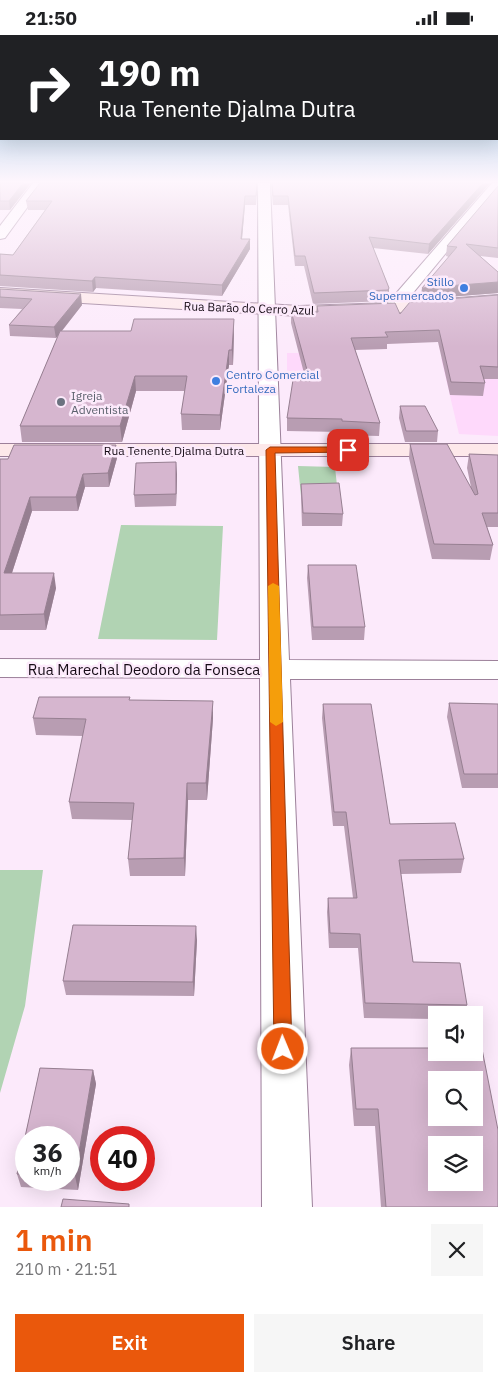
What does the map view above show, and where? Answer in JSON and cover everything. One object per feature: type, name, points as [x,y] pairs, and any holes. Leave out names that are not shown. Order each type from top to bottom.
[{"type":"main road","name":"Rua Barão do Cerro Azul","points":[[0,293],[267,310],[392,308],[498,300]]},
{"type":"main road","name":"Rua Tenente Djalma Dutra","points":[[0,450],[498,450]]},
{"type":"street","points":[[266,238],[287,1207]]},
{"type":"street","points":[[392,308],[452,238]]},
{"type":"street","name":"Rua Marechal Deodoro da Fonseca","points":[[0,669],[498,670]]},
{"type":"shaded area","points":[[287,353],[339,353],[342,372],[287,371]]},
{"type":"shaded area","points":[[441,358],[498,359],[498,436],[459,434]]},
{"type":"green space","points":[[298,466],[335,467],[338,495],[301,496]]},
{"type":"green space","points":[[121,525],[223,526],[217,640],[98,639]]},
{"type":"green space","points":[[0,870],[43,870],[25,1006],[0,1093]]},
{"type":"building","points":[[25,238],[250,239],[222,285],[95,277],[92,281],[0,275],[0,254],[13,255]]},
{"type":"building","points":[[293,238],[369,238],[389,288],[388,290],[314,293],[305,256],[295,256]]},
{"type":"building","points":[[375,238],[435,238],[429,244]]},
{"type":"building","points":[[454,238],[498,238],[498,248],[466,244],[498,272],[498,282],[422,288],[457,247],[447,246]]},
{"type":"building","points":[[0,289],[81,294],[54,327],[9,325],[32,299],[0,297]]},
{"type":"building","points":[[498,295],[498,367],[480,366],[485,383],[451,382],[439,330],[385,332],[388,337],[351,338],[380,423],[342,421],[342,419],[287,418],[293,380],[310,381],[291,311],[318,312],[317,306],[395,303],[400,314],[410,302]]},
{"type":"building","points":[[134,319],[234,319],[232,350],[229,350],[220,415],[181,414],[187,376],[135,376],[120,426],[20,426],[60,331],[131,331]]},
{"type":"building","points":[[400,406],[425,406],[438,431],[406,431]]},
{"type":"building","points":[[410,444],[447,444],[475,495],[478,494],[469,454],[498,455],[498,513],[482,513],[493,545],[434,544]]},
{"type":"building","points":[[14,445],[116,445],[108,473],[83,474],[76,497],[30,497],[4,573],[54,573],[44,614],[0,615],[0,459],[8,459]]},
{"type":"building","points":[[176,462],[176,494],[134,495],[136,463]]},
{"type":"building","points":[[339,483],[343,514],[303,513],[301,484]]},
{"type":"building","points":[[308,565],[356,565],[365,627],[313,627]]},
{"type":"building","points":[[39,697],[130,697],[129,700],[213,701],[206,783],[187,783],[184,858],[128,859],[134,803],[69,802],[86,719],[33,718]]},
{"type":"building","points":[[449,703],[498,704],[498,774],[464,774]]},
{"type":"building","points":[[323,704],[371,704],[390,824],[455,823],[464,859],[399,860],[413,962],[460,963],[467,1005],[365,1003],[360,934],[330,933],[328,898],[357,898],[346,812],[334,812]]},
{"type":"building","points":[[73,925],[196,926],[193,982],[63,981]]},
{"type":"building","points":[[351,1048],[428,1048],[428,1061],[483,1061],[483,1054],[498,1130],[498,1207],[386,1207],[378,1109],[356,1109]]},
{"type":"building","points":[[40,1068],[93,1070],[80,1147],[80,1126],[27,1126]]},
{"type":"building","points":[[63,1199],[129,1204],[129,1207],[61,1207]]},
{"type":"slow traffic","points":[[273,586],[276,722]]},
{"type":"place","name":"Stillo Supermercados","points":[[464,288]]},
{"type":"place","name":"Centro Comercial Fortaleza","points":[[216,381]]},
{"type":"place","name":"Igreja Adventista","points":[[61,402]]},
{"type":"route","points":[[283,1049],[270,450],[348,450]]}]
